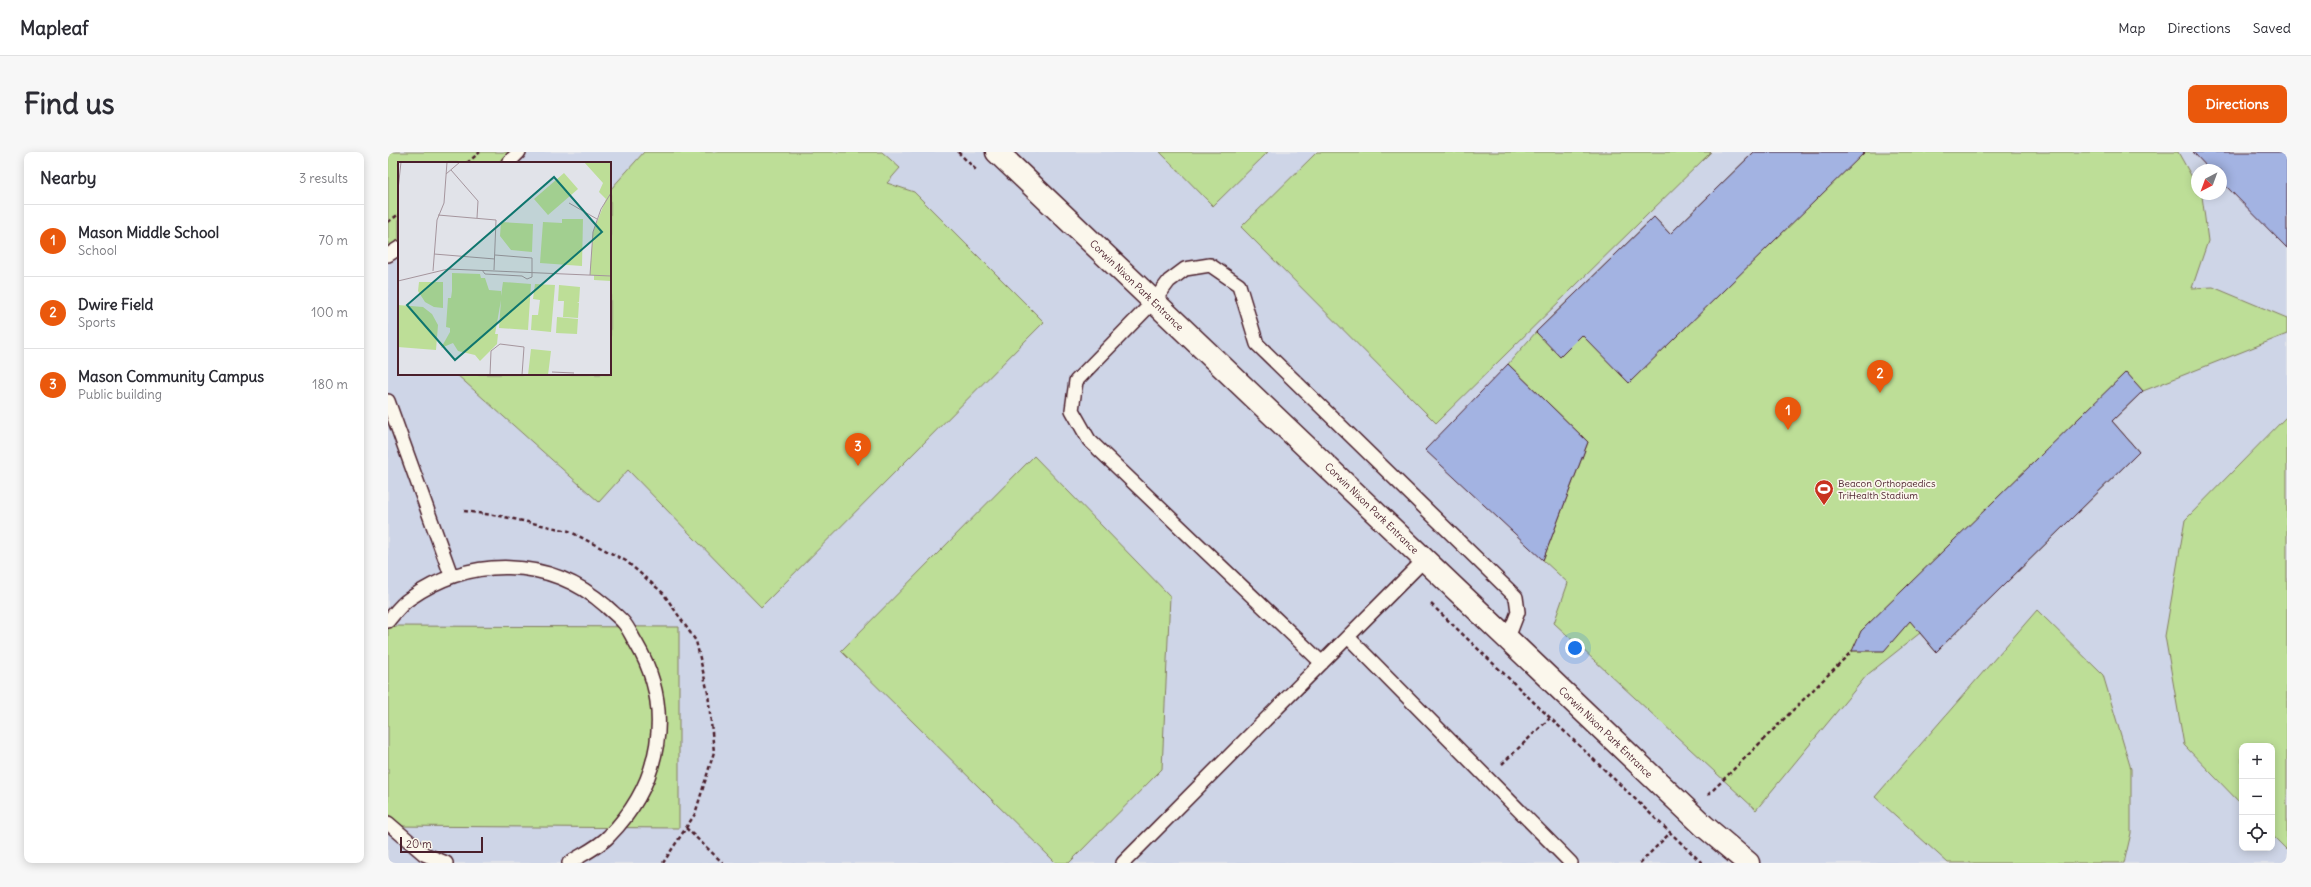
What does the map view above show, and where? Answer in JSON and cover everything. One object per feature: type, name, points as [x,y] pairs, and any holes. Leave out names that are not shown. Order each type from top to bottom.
[{"type":"street","name":"Corwin Nixon Park Entrance","points":[[997,152],[1704,826],[1748,863]]},
{"type":"lane","points":[[509,162],[519,152]]},
{"type":"lane","points":[[388,255],[398,249]]},
{"type":"lane","points":[[1322,663],[1089,440],[1072,410],[1076,381],[1154,301],[1169,281],[1185,269],[1210,265],[1239,285],[1256,344],[1516,597],[1518,612],[1508,638]]},
{"type":"lane","points":[[388,401],[451,575]]},
{"type":"lane","points":[[1123,863],[1425,559]]},
{"type":"lane","points":[[388,621],[408,599],[451,575],[498,566],[545,572],[574,584],[588,591],[624,622],[648,664],[659,710],[656,757],[638,801],[608,838],[569,863]]},
{"type":"lane","points":[[1348,637],[1571,863]]},
{"type":"lane","points":[[388,823],[424,854],[446,863]]},
{"type":"path","points":[[468,162],[480,152]]},
{"type":"path","points":[[388,222],[398,215]]},
{"type":"path","points":[[1426,599],[1702,863]]},
{"type":"path","points":[[1707,796],[1852,651]]},
{"type":"path","points":[[1488,779],[1550,718]]},
{"type":"path","points":[[686,828],[723,863]]},
{"type":"path","points":[[1640,863],[1674,829]]},
{"type":"shaded area","points":[[519,152],[2287,152],[2287,863],[388,863],[388,255],[398,249],[398,375],[611,375],[611,162],[509,162]]},
{"type":"green space","points":[[388,152],[519,152],[509,162],[398,162],[398,249],[388,255]]},
{"type":"green space","points":[[644,152],[882,152],[900,168],[887,183],[914,192],[1044,322],[761,607],[628,470],[599,502],[457,375],[611,375],[611,189]]},
{"type":"green space","points":[[1160,152],[1268,152],[1213,206]]},
{"type":"green space","points":[[1317,152],[1711,152],[1436,423],[1241,227]]},
{"type":"green space","name":"Beacon Orthopaedics TriHealth Stadium","points":[[1754,152],[2178,152],[2191,175],[2191,200],[2203,200],[2208,241],[2192,288],[2213,287],[2287,318],[2287,334],[2143,391],[2112,421],[2139,452],[1936,652],[1920,633],[1867,675],[1756,810],[1554,623],[1568,583],[1543,560],[1588,442],[1508,364],[1536,332],[1654,217],[1670,234]]},
{"type":"green space","points":[[2287,416],[2287,850],[2275,838],[2275,743],[2239,743],[2239,802],[2184,745],[2165,636],[2185,520]]},
{"type":"green space","points":[[1034,456],[1170,596],[1162,769],[1069,863],[1056,863],[841,651]]},
{"type":"green space","points":[[2037,610],[2103,675],[2131,769],[2131,833],[2124,863],[1948,863],[1875,797]]},
{"type":"green space","points":[[388,626],[679,627],[679,828],[388,826]]},
{"type":"building","points":[[1754,152],[1865,152],[1629,383],[1582,335],[1560,357],[1536,332],[1654,217],[1670,234]]},
{"type":"building","points":[[2193,152],[2287,152],[2287,248],[2227,187],[2227,164],[2204,164]]},
{"type":"building","points":[[1508,364],[1588,442],[1543,560],[1425,450]]},
{"type":"building","points":[[2126,372],[2143,391],[2112,421],[2139,452],[1936,652],[1910,621],[1884,651],[1852,651],[1861,631]]},
{"type":"place","name":"Dwire Field","points":[[1880,393]]},
{"type":"place","name":"Mason Middle School","points":[[1788,430]]},
{"type":"place","name":"Mason Community Campus","points":[[858,466]]},
{"type":"place","name":"Beacon Orthopaedics TriHealth Stadium","points":[[1824,506]]}]
